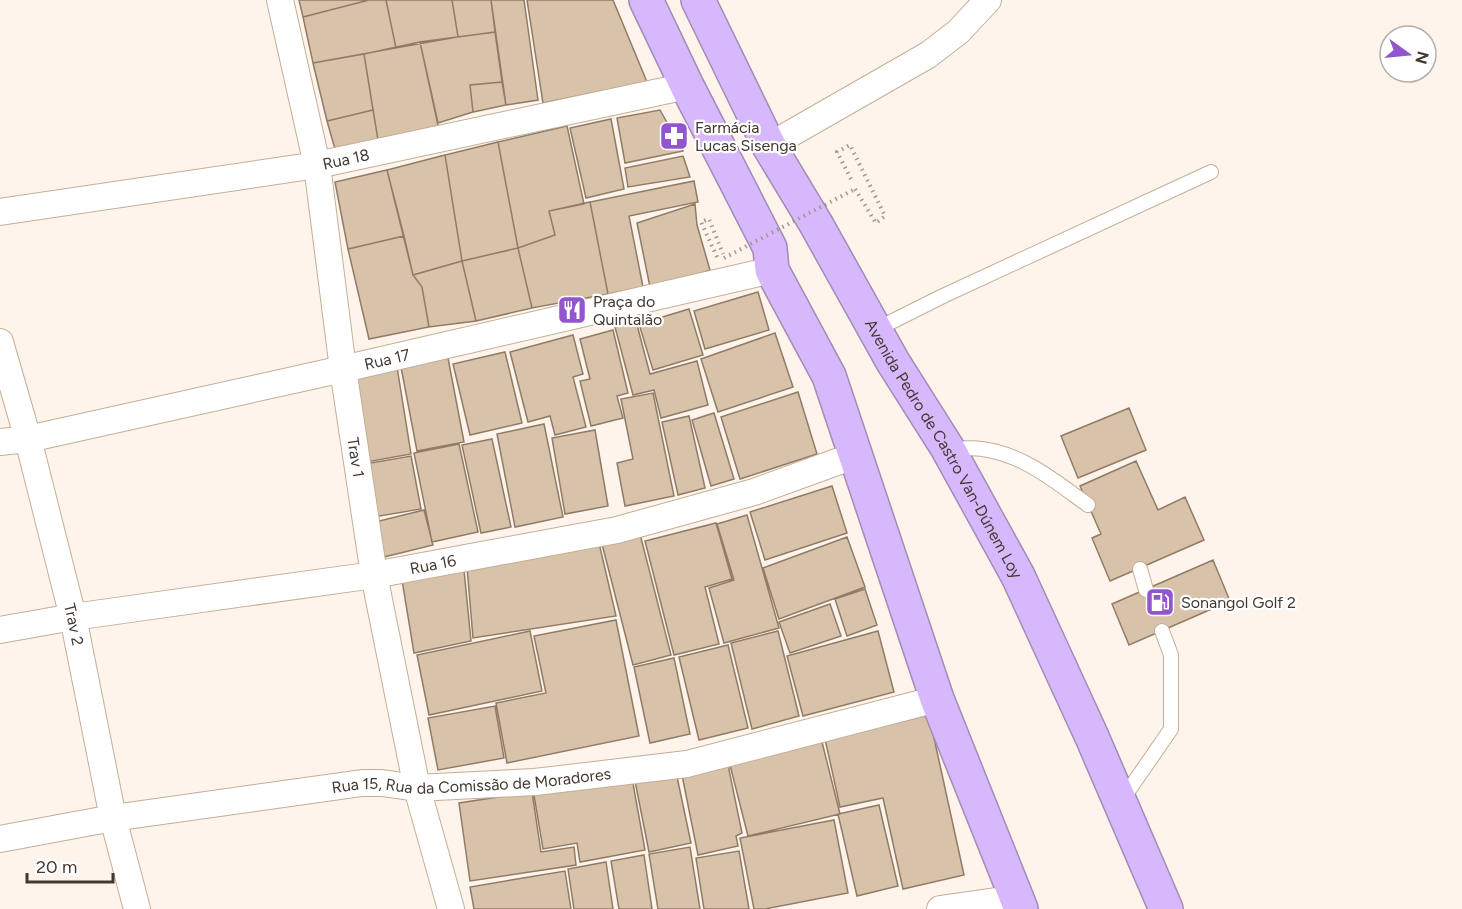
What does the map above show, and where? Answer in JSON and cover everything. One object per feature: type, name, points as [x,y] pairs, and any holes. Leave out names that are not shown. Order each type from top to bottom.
[{"type":"highway","points":[[646,0],[770,248],[772,270],[829,376],[937,699],[1019,903]]},
{"type":"highway","name":"Avenida Pedro de Castro Van-Dúnem Loy","points":[[698,0],[769,146],[875,330],[948,449],[1018,576],[1120,802],[1159,902]]},
{"type":"street","name":"Trav 1","points":[[280,0],[317,165],[343,369],[374,574],[417,788],[451,909]]},
{"type":"street","points":[[769,146],[928,55],[958,32],[980,3]]},
{"type":"street","name":"Rua 18","points":[[0,212],[317,165],[687,86]]},
{"type":"street","name":"Rua 17","points":[[0,442],[28,439],[343,369],[772,270]]},
{"type":"street","name":"Trav 2","points":[[0,342],[28,439],[73,617],[113,818],[137,909]]},
{"type":"street","name":"Rua 16","points":[[0,630],[73,617],[374,574],[616,530],[754,492],[856,455]]},
{"type":"street","name":"Rua 15, Rua da Comissão de Moradores","points":[[0,838],[113,818],[362,783],[382,783],[417,788],[535,782],[687,764],[937,699]]},
{"type":"street","points":[[940,909],[1019,903]]},
{"type":"lane","points":[[875,330],[943,296],[1211,172]]},
{"type":"lane","points":[[948,449],[981,448],[1009,455],[1046,475],[1088,505]]},
{"type":"lane","points":[[1140,568],[1146,590]]},
{"type":"lane","points":[[1120,802],[1171,729],[1171,655],[1162,631]]},
{"type":"path","points":[[724,258],[855,189],[876,223],[885,216],[850,145],[837,152],[851,179]]},
{"type":"building","points":[[299,0],[369,0],[303,17]]},
{"type":"building","points":[[369,0],[386,0],[396,48],[313,63],[303,17]]},
{"type":"building","points":[[386,0],[452,0],[458,37],[396,48]]},
{"type":"building","points":[[452,0],[491,0],[495,32],[458,37]]},
{"type":"building","points":[[491,0],[524,0],[538,100],[506,105]]},
{"type":"building","points":[[527,0],[613,0],[647,82],[543,103]]},
{"type":"building","points":[[495,32],[502,82],[470,85],[473,112],[438,123],[420,42]]},
{"type":"building","points":[[420,42],[439,130],[379,146],[364,54]]},
{"type":"building","points":[[364,54],[373,110],[327,121],[313,63]]},
{"type":"building","points":[[502,82],[506,105],[473,112],[470,85]]},
{"type":"building","points":[[373,110],[379,146],[335,149],[327,121]]},
{"type":"building","points":[[660,110],[683,151],[625,163],[617,118]]},
{"type":"building","points":[[611,119],[624,189],[586,198],[570,128]]},
{"type":"building","points":[[567,126],[584,204],[549,211],[555,235],[518,248],[498,142]]},
{"type":"building","points":[[498,142],[518,248],[462,261],[445,155]]},
{"type":"building","points":[[445,155],[462,261],[413,275],[387,170]]},
{"type":"building","points":[[683,156],[690,177],[628,187],[625,168]]},
{"type":"building","points":[[387,170],[404,236],[348,249],[335,182]]},
{"type":"building","points":[[694,181],[698,202],[629,216],[643,287],[608,294],[590,202]]},
{"type":"building","points":[[590,202],[608,294],[532,308],[518,248],[555,235],[549,211]]},
{"type":"building","points":[[695,204],[697,225],[710,270],[651,292],[637,223]]},
{"type":"building","points":[[404,236],[413,275],[422,287],[429,327],[369,339],[348,249]]},
{"type":"building","points":[[518,248],[532,308],[476,321],[462,261]]},
{"type":"building","points":[[462,261],[476,321],[429,327],[422,287],[413,275]]},
{"type":"building","points":[[758,292],[769,330],[705,349],[694,311]]},
{"type":"building","points":[[689,309],[703,355],[653,370],[639,324]]},
{"type":"building","points":[[636,321],[650,374],[697,361],[708,405],[661,418],[654,390],[633,395],[615,327]]},
{"type":"building","points":[[613,330],[628,393],[617,396],[623,418],[591,426],[580,381],[590,379],[580,339]]},
{"type":"building","points":[[775,333],[793,387],[718,412],[701,359]]},
{"type":"building","points":[[573,335],[583,374],[573,377],[586,427],[555,435],[550,416],[528,422],[510,352]]},
{"type":"building","points":[[505,352],[522,423],[470,435],[453,364]]},
{"type":"building","points":[[448,358],[464,442],[417,451],[401,367]]},
{"type":"building","points":[[397,367],[411,454],[367,462],[352,375]]},
{"type":"building","points":[[798,392],[817,454],[740,479],[721,417]]},
{"type":"building","points":[[653,393],[674,496],[625,506],[617,463],[633,459],[621,399]]},
{"type":"building","points":[[1129,408],[1146,450],[1078,478],[1061,436]]},
{"type":"building","points":[[714,413],[734,479],[711,486],[692,420]]},
{"type":"building","points":[[689,416],[705,488],[678,495],[662,422]]},
{"type":"building","points":[[544,424],[563,517],[515,527],[497,434]]},
{"type":"building","points":[[595,430],[608,506],[565,514],[552,438]]},
{"type":"building","points":[[492,439],[511,527],[481,533],[462,445]]},
{"type":"building","points":[[459,444],[478,532],[432,542],[414,453]]},
{"type":"building","points":[[411,456],[421,509],[374,517],[365,464]]},
{"type":"building","points":[[1136,461],[1158,510],[1185,497],[1204,540],[1110,581],[1092,538],[1101,534],[1080,486]]},
{"type":"building","points":[[832,486],[847,533],[765,560],[750,512]]},
{"type":"building","points":[[424,510],[433,545],[384,557],[375,522]]},
{"type":"building","points":[[747,515],[779,628],[724,643],[709,588],[734,580],[717,524]]},
{"type":"building","points":[[716,523],[732,579],[705,587],[719,644],[674,655],[645,541]]},
{"type":"building","points":[[640,534],[671,655],[633,665],[602,544]]},
{"type":"building","points":[[847,537],[865,587],[779,619],[763,568]]},
{"type":"building","points":[[599,543],[616,616],[473,638],[467,567]]},
{"type":"building","points":[[1213,560],[1230,601],[1129,645],[1112,604]]},
{"type":"building","points":[[464,570],[471,641],[414,653],[402,580]]},
{"type":"building","points":[[865,589],[877,625],[847,636],[835,599]]},
{"type":"building","points":[[830,604],[841,636],[790,653],[779,622]]},
{"type":"building","points":[[616,620],[639,736],[507,763],[496,703],[546,693],[534,636]]},
{"type":"building","points":[[530,631],[542,691],[429,715],[417,655]]},
{"type":"building","points":[[778,631],[799,716],[752,729],[731,643]]},
{"type":"building","points":[[878,631],[894,692],[803,716],[787,656]]},
{"type":"building","points":[[728,645],[748,728],[699,740],[679,657]]},
{"type":"building","points":[[674,658],[690,734],[650,743],[634,667]]},
{"type":"building","points":[[495,706],[504,758],[438,770],[428,718]]},
{"type":"building","points":[[929,715],[964,875],[903,889],[883,798],[840,807],[825,739]]},
{"type":"building","points":[[822,742],[840,814],[748,836],[730,765]]},
{"type":"building","points":[[727,760],[742,833],[736,836],[738,846],[698,855],[681,770]]},
{"type":"building","points":[[676,772],[691,843],[649,852],[635,781]]},
{"type":"building","points":[[632,778],[645,850],[580,862],[577,843],[543,849],[534,795]]},
{"type":"building","points":[[532,792],[541,852],[574,847],[576,865],[470,881],[459,803]]},
{"type":"building","points":[[879,805],[898,886],[857,896],[838,814]]},
{"type":"building","points":[[834,820],[848,893],[765,909],[754,909],[740,838]]},
{"type":"building","points":[[690,847],[700,909],[658,909],[649,854]]},
{"type":"building","points":[[739,851],[749,909],[704,909],[696,858]]},
{"type":"building","points":[[644,855],[652,909],[619,909],[611,861]]},
{"type":"building","points":[[606,862],[613,909],[574,909],[568,869]]},
{"type":"building","points":[[565,871],[571,909],[474,909],[470,887]]},
{"type":"place","name":"Farmácia Lucas Sisenga","points":[[674,136]]},
{"type":"place","name":"Praça do Quintalão","points":[[572,310]]},
{"type":"place","name":"Sonangol Golf 2","points":[[1160,602]]}]
